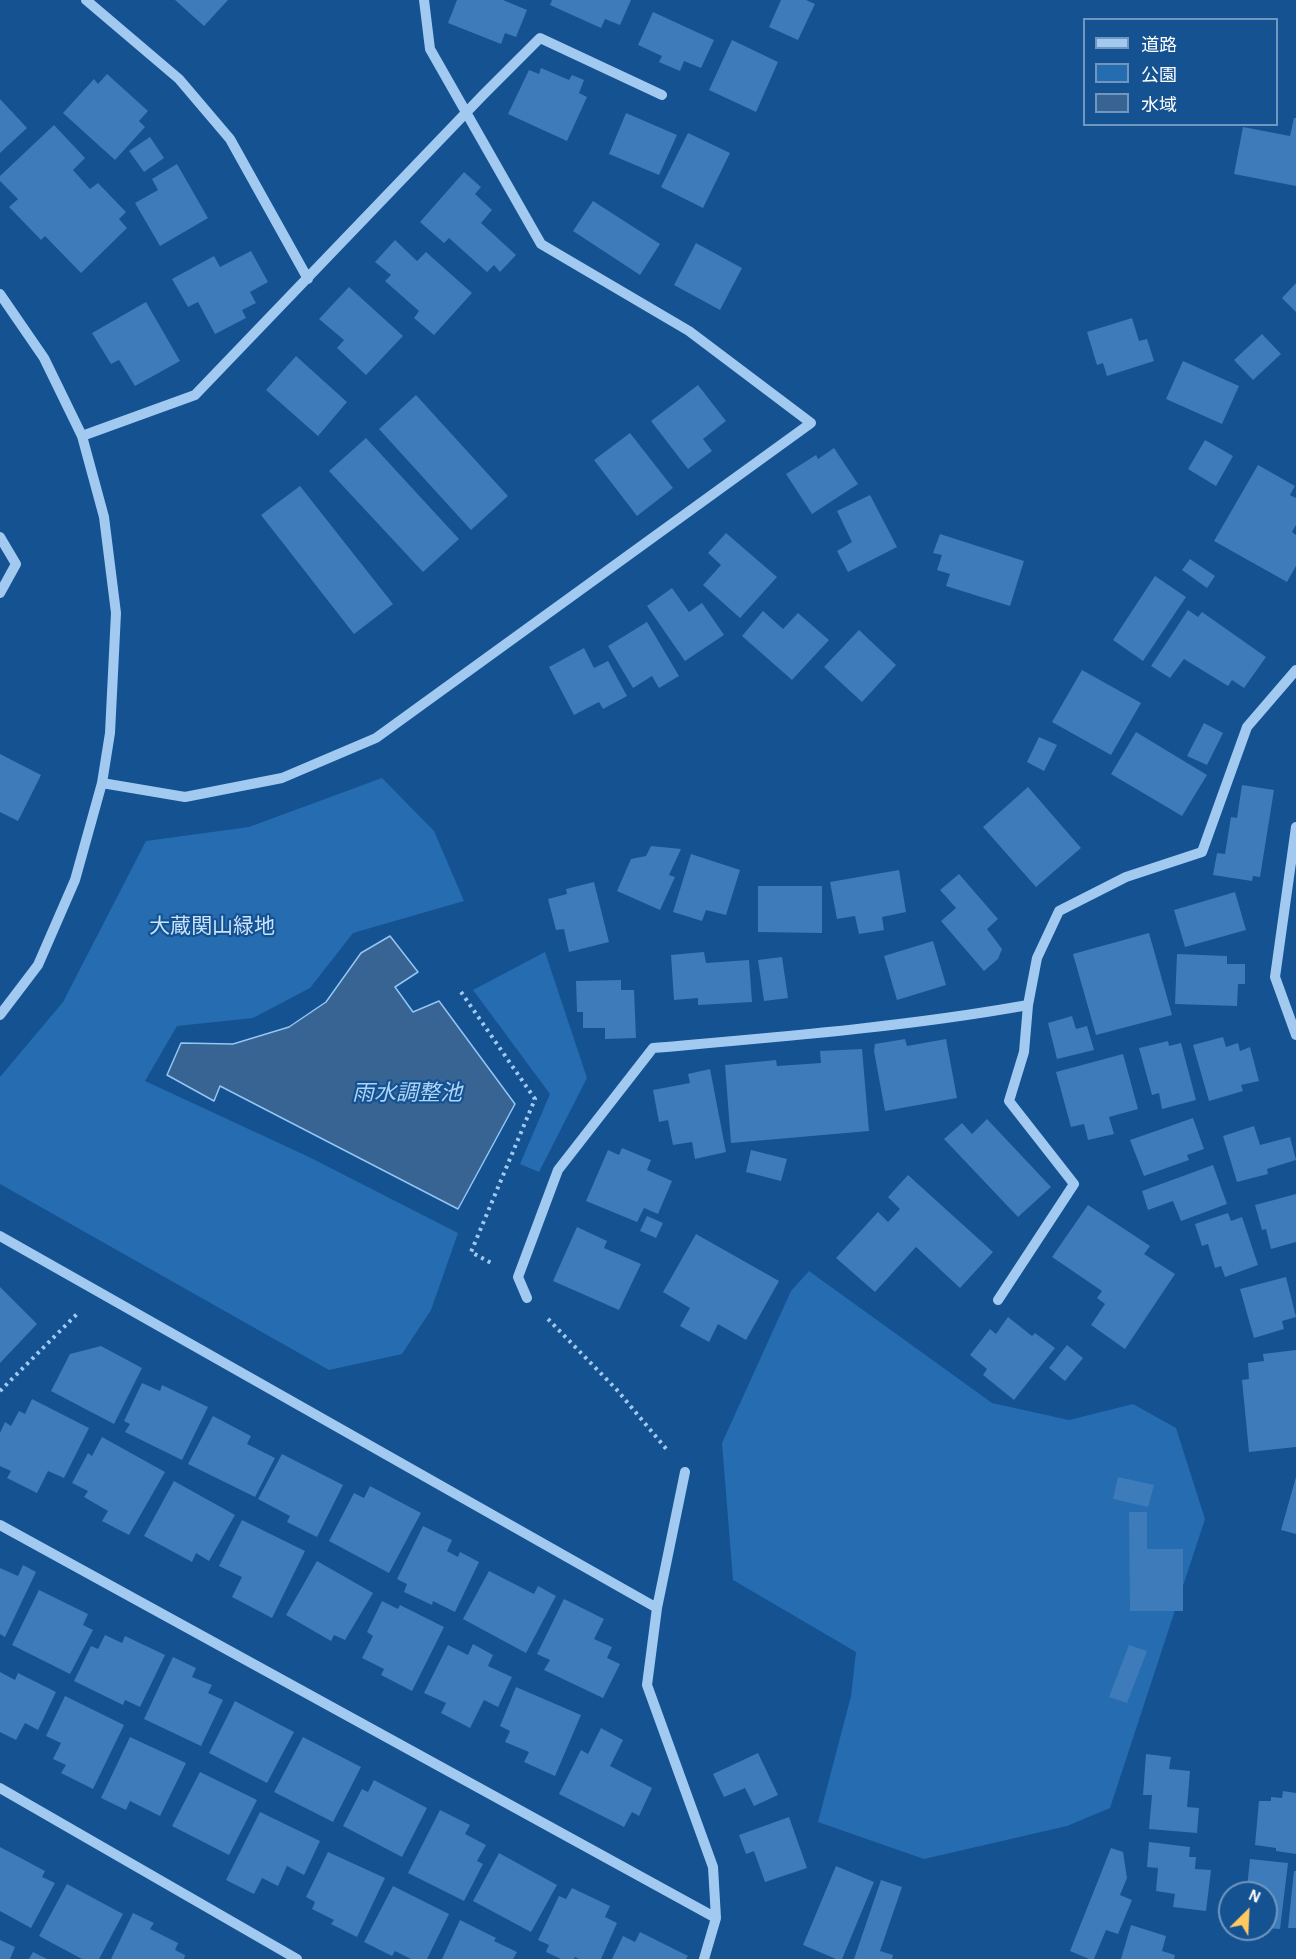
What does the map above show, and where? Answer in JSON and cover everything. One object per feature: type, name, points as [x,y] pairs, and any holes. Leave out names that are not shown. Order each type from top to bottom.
[{"type":"street","points":[[86,0],[179,80],[230,139],[308,279]]},
{"type":"street","points":[[102,783],[185,797],[282,778],[376,738],[811,423],[689,331],[541,244],[430,50],[424,0]]},
{"type":"street","points":[[82,436],[195,395],[540,38],[662,95]]},
{"type":"street","points":[[0,294],[44,358],[82,436],[104,517],[116,613],[110,733],[102,783],[75,880],[39,965],[0,1015]]},
{"type":"street","points":[[0,537],[15,564],[0,593]]},
{"type":"street","points":[[998,1300],[1074,1184],[1009,1101],[1024,1052],[1037,958],[1059,910],[1126,877],[1202,852],[1247,727],[1296,670]]},
{"type":"street","points":[[1296,827],[1275,977],[1296,1035]]},
{"type":"street","points":[[527,1298],[518,1277],[558,1170],[653,1048],[952,1018],[1029,1005]]},
{"type":"street","points":[[0,1236],[657,1608]]},
{"type":"street","points":[[685,1472],[657,1608],[647,1686],[713,1867],[716,1918],[704,1959]]},
{"type":"street","points":[[0,1525],[716,1918]]},
{"type":"street","points":[[0,1788],[297,1959]]},
{"type":"path","points":[[461,992],[535,1100],[471,1252],[518,1277]]},
{"type":"path","points":[[0,1391],[99,1292]]},
{"type":"path","points":[[527,1298],[617,1390],[685,1472]]},
{"type":"green space","name":"大蔵関山緑地","points":[[382,778],[434,831],[464,901],[353,933],[310,988],[253,1018],[177,1026],[145,1081],[309,1157],[458,1233],[431,1310],[402,1354],[329,1370],[0,1184],[0,1077],[63,1002],[146,841],[249,827]]},
{"type":"green space","points":[[545,952],[587,1078],[539,1172],[520,1164],[550,1094],[473,990]]},
{"type":"green space","points":[[809,1271],[992,1403],[1069,1420],[1133,1404],[1176,1428],[1205,1519],[1110,1808],[1067,1826],[924,1859],[818,1822],[851,1696],[856,1652],[733,1580],[722,1443],[791,1291]]},
{"type":"water","name":"雨水調整池","points":[[390,936],[418,972],[395,987],[413,1012],[439,1001],[515,1104],[458,1209],[220,1086],[214,1101],[167,1075],[181,1043],[233,1044],[289,1027],[326,1002],[361,953]]},
{"type":"building","points":[[175,0],[228,0],[204,26]]},
{"type":"building","points":[[457,0],[503,0],[527,10],[516,37],[505,33],[501,44],[448,23]]},
{"type":"building","points":[[552,0],[631,0],[620,25],[605,19],[601,28],[550,5]]},
{"type":"building","points":[[781,0],[806,0],[815,4],[798,40],[769,27]]},
{"type":"building","points":[[653,12],[714,40],[701,68],[684,61],[680,71],[659,62],[662,56],[638,45]]},
{"type":"building","points":[[732,40],[778,62],[756,112],[709,90]]},
{"type":"building","points":[[541,68],[569,80],[572,75],[584,80],[579,93],[587,97],[567,141],[508,114],[529,70],[539,74]]},
{"type":"building","points":[[107,74],[148,111],[139,121],[145,127],[115,160],[63,113],[94,79],[98,84]]},
{"type":"building","points":[[0,99],[27,128],[0,153]]},
{"type":"building","points":[[626,113],[677,135],[659,175],[609,154]]},
{"type":"building","points":[[1294,118],[1296,118],[1296,186],[1234,174],[1243,127],[1290,136]]},
{"type":"building","points":[[54,125],[85,158],[73,170],[90,189],[98,183],[126,212],[119,219],[127,228],[81,273],[45,236],[41,240],[9,207],[18,199],[0,181],[0,176]]},
{"type":"building","points":[[688,133],[730,153],[703,208],[661,187]]},
{"type":"building","points":[[150,137],[164,158],[144,172],[129,151]]},
{"type":"building","points":[[177,164],[208,218],[160,246],[135,203],[158,190],[152,179]]},
{"type":"building","points":[[464,172],[481,187],[475,194],[492,210],[481,223],[516,255],[500,272],[494,265],[487,272],[449,238],[444,243],[420,222]]},
{"type":"building","points":[[593,201],[660,244],[640,275],[573,231]]},
{"type":"building","points":[[395,240],[417,261],[426,252],[472,293],[434,335],[414,318],[419,311],[385,281],[391,275],[375,262]]},
{"type":"building","points":[[696,243],[742,268],[720,310],[674,285]]},
{"type":"building","points":[[251,251],[268,282],[250,292],[256,303],[242,310],[246,318],[215,334],[198,302],[188,307],[172,279],[214,256],[220,267]]},
{"type":"building","points":[[1296,283],[1296,312],[1282,298]]},
{"type":"building","points":[[349,287],[403,336],[366,375],[337,348],[344,340],[319,319]]},
{"type":"building","points":[[146,302],[180,361],[135,386],[119,360],[111,364],[92,333]]},
{"type":"building","points":[[1132,318],[1139,341],[1147,339],[1154,361],[1107,376],[1103,363],[1097,365],[1087,332]]},
{"type":"building","points":[[1262,334],[1281,354],[1253,380],[1234,360]]},
{"type":"building","points":[[296,356],[347,402],[318,436],[266,390]]},
{"type":"building","points":[[1183,361],[1239,386],[1222,424],[1166,399]]},
{"type":"building","points":[[698,385],[726,421],[703,439],[712,451],[688,469],[651,421]]},
{"type":"building","points":[[416,395],[508,496],[471,530],[379,429]]},
{"type":"building","points":[[630,433],[673,488],[637,516],[594,460]]},
{"type":"building","points":[[366,438],[459,539],[423,572],[329,471]]},
{"type":"building","points":[[1205,440],[1233,456],[1216,486],[1188,469]]},
{"type":"building","points":[[834,448],[858,484],[812,514],[786,474],[816,455],[818,459]]},
{"type":"building","points":[[1258,465],[1295,486],[1290,495],[1296,498],[1296,525],[1292,532],[1296,535],[1296,566],[1287,582],[1214,541]]},
{"type":"building","points":[[300,486],[393,604],[354,634],[261,515]]},
{"type":"building","points":[[870,495],[897,547],[848,572],[837,551],[852,542],[837,511]]},
{"type":"building","points":[[726,533],[777,577],[740,618],[703,585],[721,565],[708,553]]},
{"type":"building","points":[[940,534],[1024,561],[1010,606],[946,586],[950,574],[937,570],[942,555],[933,553]]},
{"type":"building","points":[[1190,559],[1215,576],[1207,588],[1182,570]]},
{"type":"building","points":[[1155,576],[1186,597],[1143,661],[1113,640]]},
{"type":"building","points":[[672,588],[689,612],[702,603],[724,635],[685,661],[647,606]]},
{"type":"building","points":[[1188,610],[1198,617],[1202,612],[1266,657],[1244,688],[1232,680],[1228,686],[1184,659],[1170,678],[1151,666]]},
{"type":"building","points":[[763,611],[783,629],[798,613],[829,640],[792,680],[742,636]]},
{"type":"building","points":[[647,622],[679,676],[659,688],[652,676],[633,688],[608,646]]},
{"type":"building","points":[[859,630],[896,665],[862,702],[824,667]]},
{"type":"building","points":[[584,648],[594,668],[608,661],[627,696],[603,709],[599,702],[574,715],[549,667]]},
{"type":"building","points":[[1082,670],[1141,703],[1111,755],[1052,722]]},
{"type":"building","points":[[1204,723],[1223,733],[1207,765],[1187,756]]},
{"type":"building","points":[[1136,732],[1207,775],[1182,816],[1111,774]]},
{"type":"building","points":[[1039,737],[1057,745],[1044,771],[1027,762]]},
{"type":"building","points":[[0,754],[41,775],[18,821],[0,812]]},
{"type":"building","points":[[1242,785],[1274,790],[1260,877],[1253,876],[1252,881],[1213,875],[1217,853],[1225,854],[1231,817],[1237,818]]},
{"type":"building","points":[[1028,787],[1081,848],[1036,887],[983,827]]},
{"type":"building","points":[[651,846],[681,849],[669,875],[675,877],[660,910],[617,891],[631,859],[646,856]]},
{"type":"building","points":[[691,854],[740,870],[726,915],[706,910],[702,921],[673,912]]},
{"type":"building","points":[[899,870],[906,912],[882,917],[884,930],[859,934],[855,916],[837,919],[830,882]]},
{"type":"building","points":[[959,874],[998,919],[987,929],[1002,949],[998,959],[984,971],[941,921],[956,908],[940,890]]},
{"type":"building","points":[[594,882],[609,942],[569,952],[564,929],[556,930],[548,899],[567,894],[566,889]]},
{"type":"building","points":[[758,886],[822,886],[822,933],[758,932]]},
{"type":"building","points":[[1235,892],[1246,930],[1185,947],[1174,910]]},
{"type":"building","points":[[1149,933],[1172,1015],[1096,1035],[1073,954]]},
{"type":"building","points":[[933,941],[946,985],[897,1000],[884,956]]},
{"type":"building","points":[[704,952],[706,963],[749,960],[752,1002],[698,1005],[698,998],[674,1000],[671,955]]},
{"type":"building","points":[[1177,954],[1227,956],[1227,964],[1245,964],[1245,984],[1238,984],[1237,1006],[1175,1004]]},
{"type":"building","points":[[782,957],[788,998],[764,1001],[758,960]]},
{"type":"building","points":[[621,980],[621,990],[634,990],[636,1038],[605,1039],[605,1028],[583,1028],[583,1012],[577,1012],[576,981]]},
{"type":"building","points":[[1072,1016],[1076,1029],[1087,1026],[1094,1050],[1057,1059],[1048,1023]]},
{"type":"building","points":[[1223,1037],[1226,1047],[1238,1043],[1240,1051],[1250,1047],[1259,1081],[1241,1085],[1243,1091],[1209,1101],[1193,1045]]},
{"type":"building","points":[[905,1039],[907,1046],[946,1039],[957,1098],[885,1111],[874,1051],[875,1044]]},
{"type":"building","points":[[1168,1041],[1169,1046],[1181,1043],[1196,1100],[1162,1109],[1159,1093],[1152,1095],[1139,1048]]},
{"type":"building","points":[[862,1049],[869,1131],[731,1143],[725,1065],[776,1060],[777,1066],[821,1063],[820,1051]]},
{"type":"building","points":[[1123,1054],[1138,1109],[1109,1117],[1114,1134],[1088,1140],[1084,1124],[1071,1127],[1056,1072]]},
{"type":"building","points":[[710,1069],[726,1152],[695,1159],[692,1142],[673,1145],[668,1120],[659,1122],[653,1090],[690,1083],[688,1074]]},
{"type":"building","points":[[1193,1118],[1204,1149],[1187,1155],[1189,1160],[1144,1176],[1130,1140]]},
{"type":"building","points":[[987,1119],[1051,1187],[1018,1217],[944,1139],[962,1123],[972,1134]]},
{"type":"building","points":[[1254,1126],[1260,1145],[1290,1137],[1296,1160],[1267,1169],[1268,1174],[1237,1182],[1223,1136]]},
{"type":"building","points":[[622,1148],[651,1160],[647,1170],[672,1181],[658,1214],[644,1208],[637,1222],[586,1201],[608,1150],[619,1155]]},
{"type":"building","points":[[751,1150],[787,1159],[781,1181],[746,1172]]},
{"type":"building","points":[[1213,1165],[1227,1204],[1181,1221],[1173,1201],[1148,1210],[1142,1191]]},
{"type":"building","points":[[908,1175],[993,1252],[960,1288],[916,1247],[875,1292],[836,1258],[878,1212],[888,1222],[900,1209],[888,1197]]},
{"type":"building","points":[[1296,1194],[1296,1242],[1271,1249],[1266,1229],[1262,1230],[1255,1205]]},
{"type":"building","points":[[1088,1205],[1150,1246],[1144,1254],[1175,1274],[1125,1349],[1091,1325],[1105,1304],[1097,1298],[1102,1291],[1052,1257]]},
{"type":"building","points":[[1228,1213],[1231,1221],[1242,1217],[1258,1265],[1225,1277],[1221,1266],[1215,1268],[1208,1244],[1202,1246],[1195,1224]]},
{"type":"building","points":[[647,1216],[663,1223],[656,1238],[640,1231]]},
{"type":"building","points":[[577,1227],[607,1241],[604,1248],[641,1264],[619,1310],[553,1281]]},
{"type":"building","points":[[696,1234],[779,1281],[746,1340],[718,1324],[709,1342],[680,1326],[690,1308],[663,1292]]},
{"type":"building","points":[[1286,1277],[1296,1317],[1282,1321],[1284,1329],[1254,1338],[1240,1289]]},
{"type":"building","points":[[0,1287],[37,1324],[0,1363]]},
{"type":"building","points":[[1008,1317],[1032,1336],[1035,1333],[1055,1348],[1014,1400],[983,1375],[987,1369],[970,1355],[990,1329],[996,1334]]},
{"type":"building","points":[[1067,1345],[1083,1358],[1065,1381],[1049,1368]]},
{"type":"building","points":[[101,1346],[142,1368],[114,1424],[51,1391],[70,1354]]},
{"type":"building","points":[[1296,1350],[1296,1447],[1249,1452],[1242,1380],[1249,1379],[1248,1363],[1264,1361],[1263,1354]]},
{"type":"building","points":[[142,1383],[160,1391],[162,1385],[208,1407],[182,1460],[125,1432],[130,1424],[124,1421]]},
{"type":"building","points":[[32,1399],[89,1428],[64,1478],[48,1471],[37,1493],[7,1478],[11,1471],[0,1466],[0,1433],[5,1422],[11,1426],[19,1411],[25,1414]]},
{"type":"building","points":[[213,1416],[251,1436],[247,1444],[275,1458],[255,1497],[188,1464]]},
{"type":"building","points":[[102,1437],[165,1472],[129,1535],[102,1521],[108,1511],[84,1497],[88,1491],[72,1483],[88,1453],[92,1456]]},
{"type":"building","points":[[282,1454],[343,1485],[317,1537],[287,1522],[290,1516],[258,1499]]},
{"type":"building","points":[[1118,1477],[1154,1485],[1148,1507],[1113,1499]]},
{"type":"building","points":[[1296,1477],[1296,1534],[1281,1530]]},
{"type":"building","points":[[174,1481],[235,1515],[209,1561],[196,1553],[192,1562],[144,1536]]},
{"type":"building","points":[[370,1486],[421,1513],[389,1573],[329,1541],[354,1493],[364,1498]]},
{"type":"building","points":[[1129,1512],[1147,1512],[1147,1549],[1183,1549],[1183,1611],[1130,1611]]},
{"type":"building","points":[[242,1520],[305,1551],[272,1618],[232,1597],[242,1577],[219,1566]]},
{"type":"building","points":[[423,1526],[452,1540],[447,1551],[458,1557],[460,1552],[479,1562],[455,1612],[433,1601],[432,1605],[404,1592],[407,1584],[397,1579]]},
{"type":"building","points":[[317,1561],[373,1593],[345,1640],[334,1635],[331,1641],[286,1615]]},
{"type":"building","points":[[23,1565],[36,1572],[5,1637],[0,1634],[0,1568],[18,1576]]},
{"type":"building","points":[[489,1571],[534,1594],[538,1586],[556,1596],[526,1653],[463,1619]]},
{"type":"building","points":[[39,1590],[88,1614],[83,1625],[93,1630],[70,1674],[12,1645]]},
{"type":"building","points":[[564,1599],[604,1619],[594,1639],[612,1647],[607,1658],[620,1664],[603,1698],[544,1670],[550,1660],[537,1654]]},
{"type":"building","points":[[382,1601],[398,1609],[400,1605],[444,1627],[412,1691],[381,1675],[384,1669],[362,1658],[373,1636],[367,1632]]},
{"type":"building","points":[[105,1635],[122,1643],[125,1636],[165,1655],[140,1707],[125,1700],[123,1705],[74,1681],[91,1646],[98,1649]]},
{"type":"building","points":[[473,1644],[493,1655],[488,1666],[512,1677],[498,1707],[484,1700],[470,1728],[441,1713],[446,1703],[424,1693],[448,1645],[468,1655]]},
{"type":"building","points":[[1129,1645],[1147,1651],[1127,1703],[1109,1697]]},
{"type":"building","points":[[173,1657],[196,1668],[192,1677],[212,1685],[208,1693],[223,1700],[201,1746],[144,1719]]},
{"type":"building","points":[[0,1672],[15,1680],[18,1673],[56,1692],[38,1730],[25,1723],[16,1740],[0,1732]]},
{"type":"building","points":[[516,1687],[581,1715],[555,1776],[524,1762],[529,1752],[505,1742],[510,1731],[500,1726]]},
{"type":"building","points":[[65,1696],[124,1725],[93,1789],[61,1773],[66,1765],[53,1759],[61,1743],[46,1736]]},
{"type":"building","points":[[235,1701],[294,1732],[267,1783],[209,1753]]},
{"type":"building","points":[[601,1728],[623,1740],[610,1766],[652,1788],[639,1816],[632,1812],[624,1827],[559,1794],[581,1750],[588,1754]]},
{"type":"building","points":[[130,1737],[186,1763],[160,1816],[130,1801],[126,1810],[101,1798]]},
{"type":"building","points":[[303,1737],[361,1767],[333,1822],[274,1792]]},
{"type":"building","points":[[758,1753],[778,1795],[754,1806],[745,1788],[724,1797],[713,1774]]},
{"type":"building","points":[[1146,1754],[1171,1757],[1169,1769],[1190,1771],[1187,1807],[1199,1808],[1197,1833],[1149,1829],[1152,1795],[1143,1795]]},
{"type":"building","points":[[200,1772],[257,1800],[229,1855],[172,1826]]},
{"type":"building","points":[[374,1780],[427,1808],[402,1857],[343,1826],[362,1789],[368,1792]]},
{"type":"building","points":[[1283,1791],[1296,1793],[1296,1854],[1255,1845],[1259,1801],[1271,1801],[1271,1797],[1282,1798]]},
{"type":"building","points":[[440,1810],[470,1825],[465,1834],[486,1845],[477,1861],[483,1864],[464,1901],[408,1873]]},
{"type":"building","points":[[260,1812],[320,1841],[304,1875],[287,1866],[278,1886],[262,1878],[254,1894],[226,1880]]},
{"type":"building","points":[[789,1817],[807,1868],[765,1882],[754,1851],[746,1854],[739,1835]]},
{"type":"building","points":[[1149,1842],[1190,1847],[1189,1857],[1196,1857],[1195,1869],[1211,1870],[1206,1911],[1173,1907],[1175,1894],[1156,1891],[1158,1868],[1147,1867]]},
{"type":"building","points":[[0,1847],[45,1871],[42,1877],[55,1883],[31,1928],[0,1911]]},
{"type":"building","points":[[1111,1848],[1123,1852],[1127,1878],[1120,1895],[1132,1900],[1118,1934],[1106,1930],[1094,1959],[1089,1959],[1070,1951]]},
{"type":"building","points":[[328,1852],[385,1878],[357,1937],[331,1924],[334,1920],[312,1909],[315,1902],[306,1897]]},
{"type":"building","points":[[499,1853],[557,1885],[531,1932],[473,1901]]},
{"type":"building","points":[[1250,1859],[1288,1863],[1280,1929],[1278,1929],[1278,1881],[1248,1881]]},
{"type":"building","points":[[836,1866],[874,1882],[842,1959],[836,1959],[803,1945]]},
{"type":"building","points":[[1294,1871],[1296,1871],[1296,1928],[1288,1928]]},
{"type":"building","points":[[881,1880],[902,1887],[880,1951],[893,1955],[892,1959],[854,1959]]},
{"type":"building","points":[[67,1884],[123,1914],[99,1959],[82,1959],[39,1936]]},
{"type":"building","points":[[393,1886],[449,1914],[427,1959],[411,1959],[395,1951],[392,1956],[364,1942]]},
{"type":"building","points":[[572,1888],[610,1906],[605,1917],[617,1923],[601,1959],[575,1957],[574,1959],[561,1959],[546,1952],[549,1945],[538,1940],[559,1896],[566,1899]]},
{"type":"building","points":[[133,1913],[154,1923],[150,1929],[178,1943],[175,1950],[185,1955],[184,1959],[111,1959]]},
{"type":"building","points":[[460,1920],[496,1938],[494,1941],[517,1952],[513,1959],[442,1959]]},
{"type":"building","points":[[1131,1925],[1166,1936],[1162,1951],[1175,1955],[1174,1959],[1121,1959]]},
{"type":"building","points":[[640,1932],[688,1956],[686,1959],[612,1959],[623,1936],[635,1942]]},
{"type":"building","points":[[0,1940],[15,1947],[10,1959],[0,1959]]},
{"type":"building","points":[[33,1952],[47,1959],[29,1959]]}]
